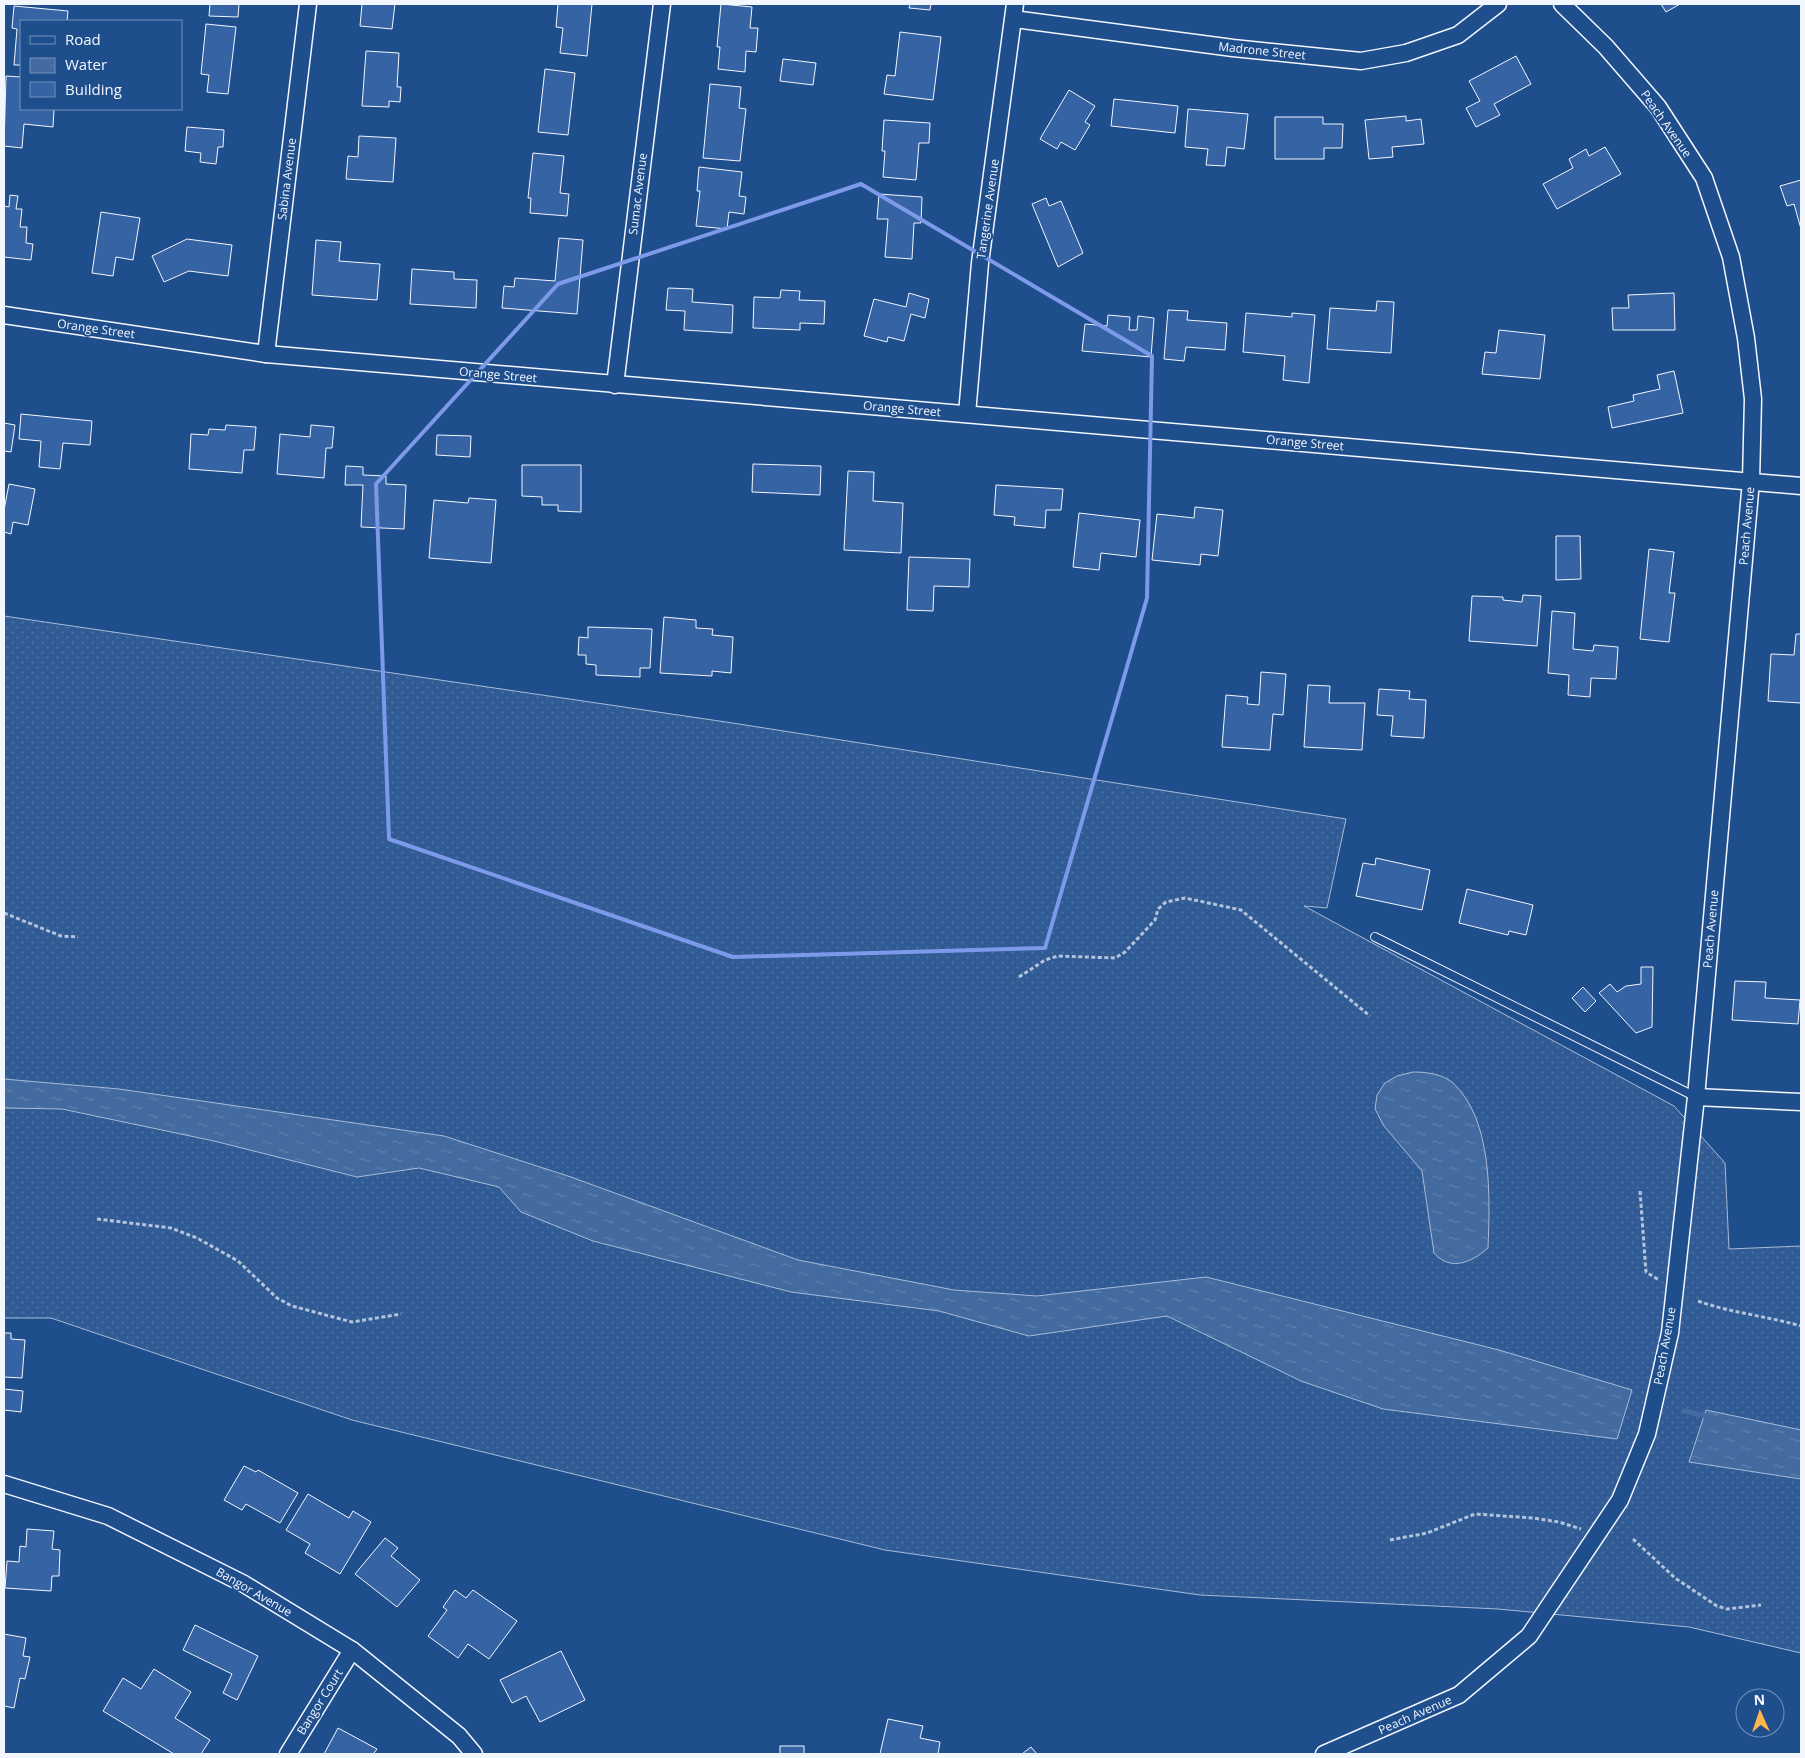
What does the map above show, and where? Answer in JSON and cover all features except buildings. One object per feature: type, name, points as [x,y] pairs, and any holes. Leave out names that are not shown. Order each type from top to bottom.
[{"type":"street","name":"Sabina Avenue","points":[[266,354],[308,4]]},
{"type":"street","name":"Sumac Avenue","points":[[615,385],[662,4]]},
{"type":"street","name":"Madrone Street","points":[[1015,12],[1233,48],[1361,61],[1406,54],[1458,35],[1498,4]]},
{"type":"street","name":"Peach Avenue","points":[[1324,1754],[1459,1695],[1530,1636],[1620,1500],[1647,1434],[1670,1333],[1696,1098],[1751,481],[1752,398],[1746,338],[1730,258],[1704,178],[1658,107],[1606,47],[1562,4]]},
{"type":"street","name":"Tangerine Avenue","points":[[967,414],[980,262],[1015,12]]},
{"type":"street","name":"Orange Street","points":[[4,315],[266,354],[1801,486]]},
{"type":"street","points":[[1696,1098],[1801,1102]]},
{"type":"street","name":"Bangor Avenue","points":[[4,1484],[108,1516],[244,1584],[352,1650],[459,1736],[474,1754]]},
{"type":"street","name":"Bangor Court","points":[[288,1754],[352,1650]]},
{"type":"lane","points":[[1375,937],[1696,1098]]},
{"type":"path","points":[[1019,977],[1045,960],[1058,956],[1115,958],[1125,952],[1155,920],[1158,909],[1166,902],[1185,898],[1241,910],[1370,1016]]},
{"type":"path","points":[[4,913],[61,936],[78,938]]},
{"type":"path","points":[[1640,1191],[1646,1272],[1664,1282]]},
{"type":"path","points":[[97,1218],[171,1228],[203,1241],[238,1261],[277,1298],[292,1306],[352,1322],[402,1314]]},
{"type":"path","points":[[1698,1301],[1722,1310],[1754,1314],[1801,1326]]},
{"type":"path","points":[[1390,1540],[1427,1533],[1475,1514],[1533,1518],[1559,1522],[1587,1531]]},
{"type":"path","points":[[1634,1539],[1675,1578],[1717,1606],[1727,1609],[1761,1605]]},
{"type":"highlighted area","points":[[861,184],[1152,356],[1147,598],[1045,948],[733,957],[389,839],[376,484],[558,284]]},
{"type":"shaded area","points":[[4,616],[726,722],[1346,819],[1327,908],[1304,906],[1674,1106],[1725,1163],[1729,1249],[1801,1246],[1801,1653],[1689,1627],[1498,1609],[1200,1595],[885,1550],[352,1420],[51,1318],[4,1318]]},
{"type":"water","points":[[1413,1072],[1429,1073],[1453,1083],[1466,1099],[1476,1117],[1482,1138],[1488,1184],[1488,1248],[1468,1261],[1461,1263],[1447,1262],[1434,1253],[1422,1171],[1384,1126],[1375,1109],[1377,1095],[1385,1083],[1397,1076]]},
{"type":"water","points":[[4,1079],[119,1089],[444,1136],[571,1177],[798,1260],[954,1290],[1037,1296],[1206,1277],[1499,1350],[1632,1390],[1617,1439],[1383,1409],[1301,1381],[1167,1316],[1029,1336],[939,1311],[791,1292],[593,1241],[521,1212],[499,1187],[419,1168],[357,1177],[214,1141],[62,1109],[4,1108]]},
{"type":"water","points":[[1706,1410],[1801,1430],[1801,1479],[1689,1462]]},
{"type":"waterway","points":[[1684,1411],[1710,1417]]}]
